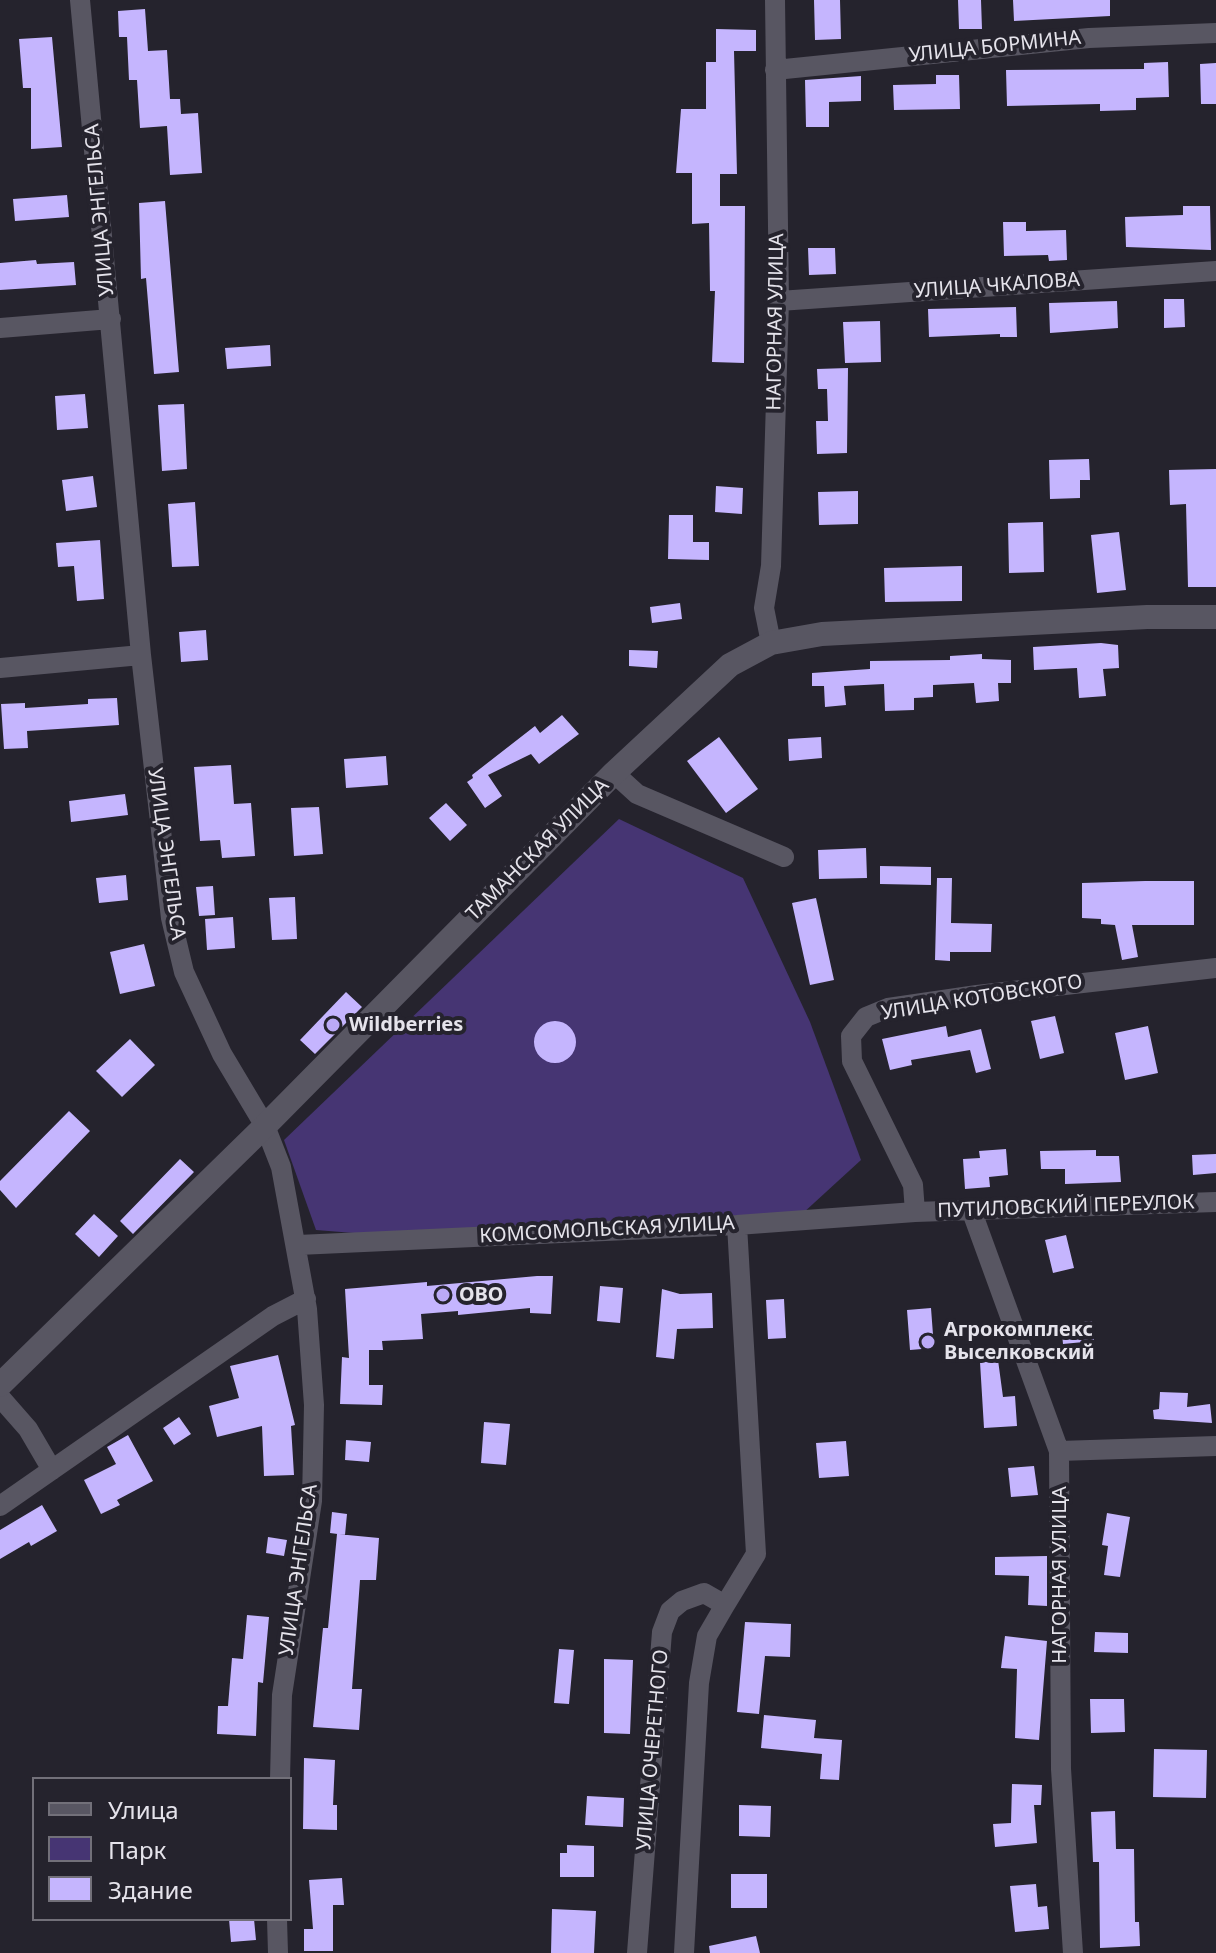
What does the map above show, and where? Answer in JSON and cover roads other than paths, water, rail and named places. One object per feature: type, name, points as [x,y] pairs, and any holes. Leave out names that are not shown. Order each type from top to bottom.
[{"type":"street","name":"УЛИЦА ЭНГЕЛЬСА","points":[[80,0],[141,655],[171,918],[184,972],[222,1054],[265,1126],[281,1167],[306,1299],[314,1405],[312,1501],[282,1695],[280,1777]]},
{"type":"street","name":"НАГОРНАЯ УЛИЦА","points":[[771,643],[764,608],[771,566],[779,301],[775,0]]},
{"type":"street","name":"УЛИЦА БОРМИНА","points":[[775,70],[1089,38],[1216,33]]},
{"type":"street","name":"УЛИЦА ЧКАЛОВА","points":[[779,301],[1216,271]]},
{"type":"street","points":[[0,328],[111,319]]},
{"type":"street","name":"ТАМАНСКАЯ УЛИЦА","points":[[0,1385],[265,1126],[614,773],[730,665],[771,643],[822,634],[1147,617],[1216,617]]},
{"type":"street","points":[[0,668],[141,655]]},
{"type":"street","points":[[614,773],[637,794],[784,857]]},
{"type":"street","name":"УЛИЦА КОТОВСКОГО","points":[[915,1212],[913,1185],[852,1061],[851,1036],[866,1017],[888,1008],[977,995],[1216,968]]},
{"type":"street","name":"ПУТИЛОВСКИЙ ПЕРЕУЛОК","points":[[915,1212],[1216,1202]]},
{"type":"street","name":"КОМСОМОЛЬСКАЯ УЛИЦА","points":[[298,1245],[737,1225],[915,1212]]},
{"type":"street","name":"НАГОРНАЯ УЛИЦА","points":[[972,1212],[1059,1451],[1061,1769],[1073,1953]]},
{"type":"street","name":"УЛИЦА ОЧЕРЕТНОГО","points":[[684,1953],[699,1683],[707,1636],[756,1554],[737,1225]]},
{"type":"street","points":[[0,1506],[273,1316],[306,1299]]},
{"type":"street","points":[[0,1397],[28,1429],[52,1470]]},
{"type":"street","points":[[1059,1451],[1216,1446]]},
{"type":"street","name":"УЛИЦА ОЧЕРЕТНОГО","points":[[637,1953],[662,1632],[670,1611],[682,1601],[704,1593],[725,1605]]},
{"type":"street","points":[[277,1921],[278,1953]]},
{"type":"place","name":"Wildberries","points":[[333,1025]]},
{"type":"place","name":"ОВО","points":[[443,1295]]},
{"type":"place","name":"Агрокомплекс Выселковский","points":[[928,1342]]}]
